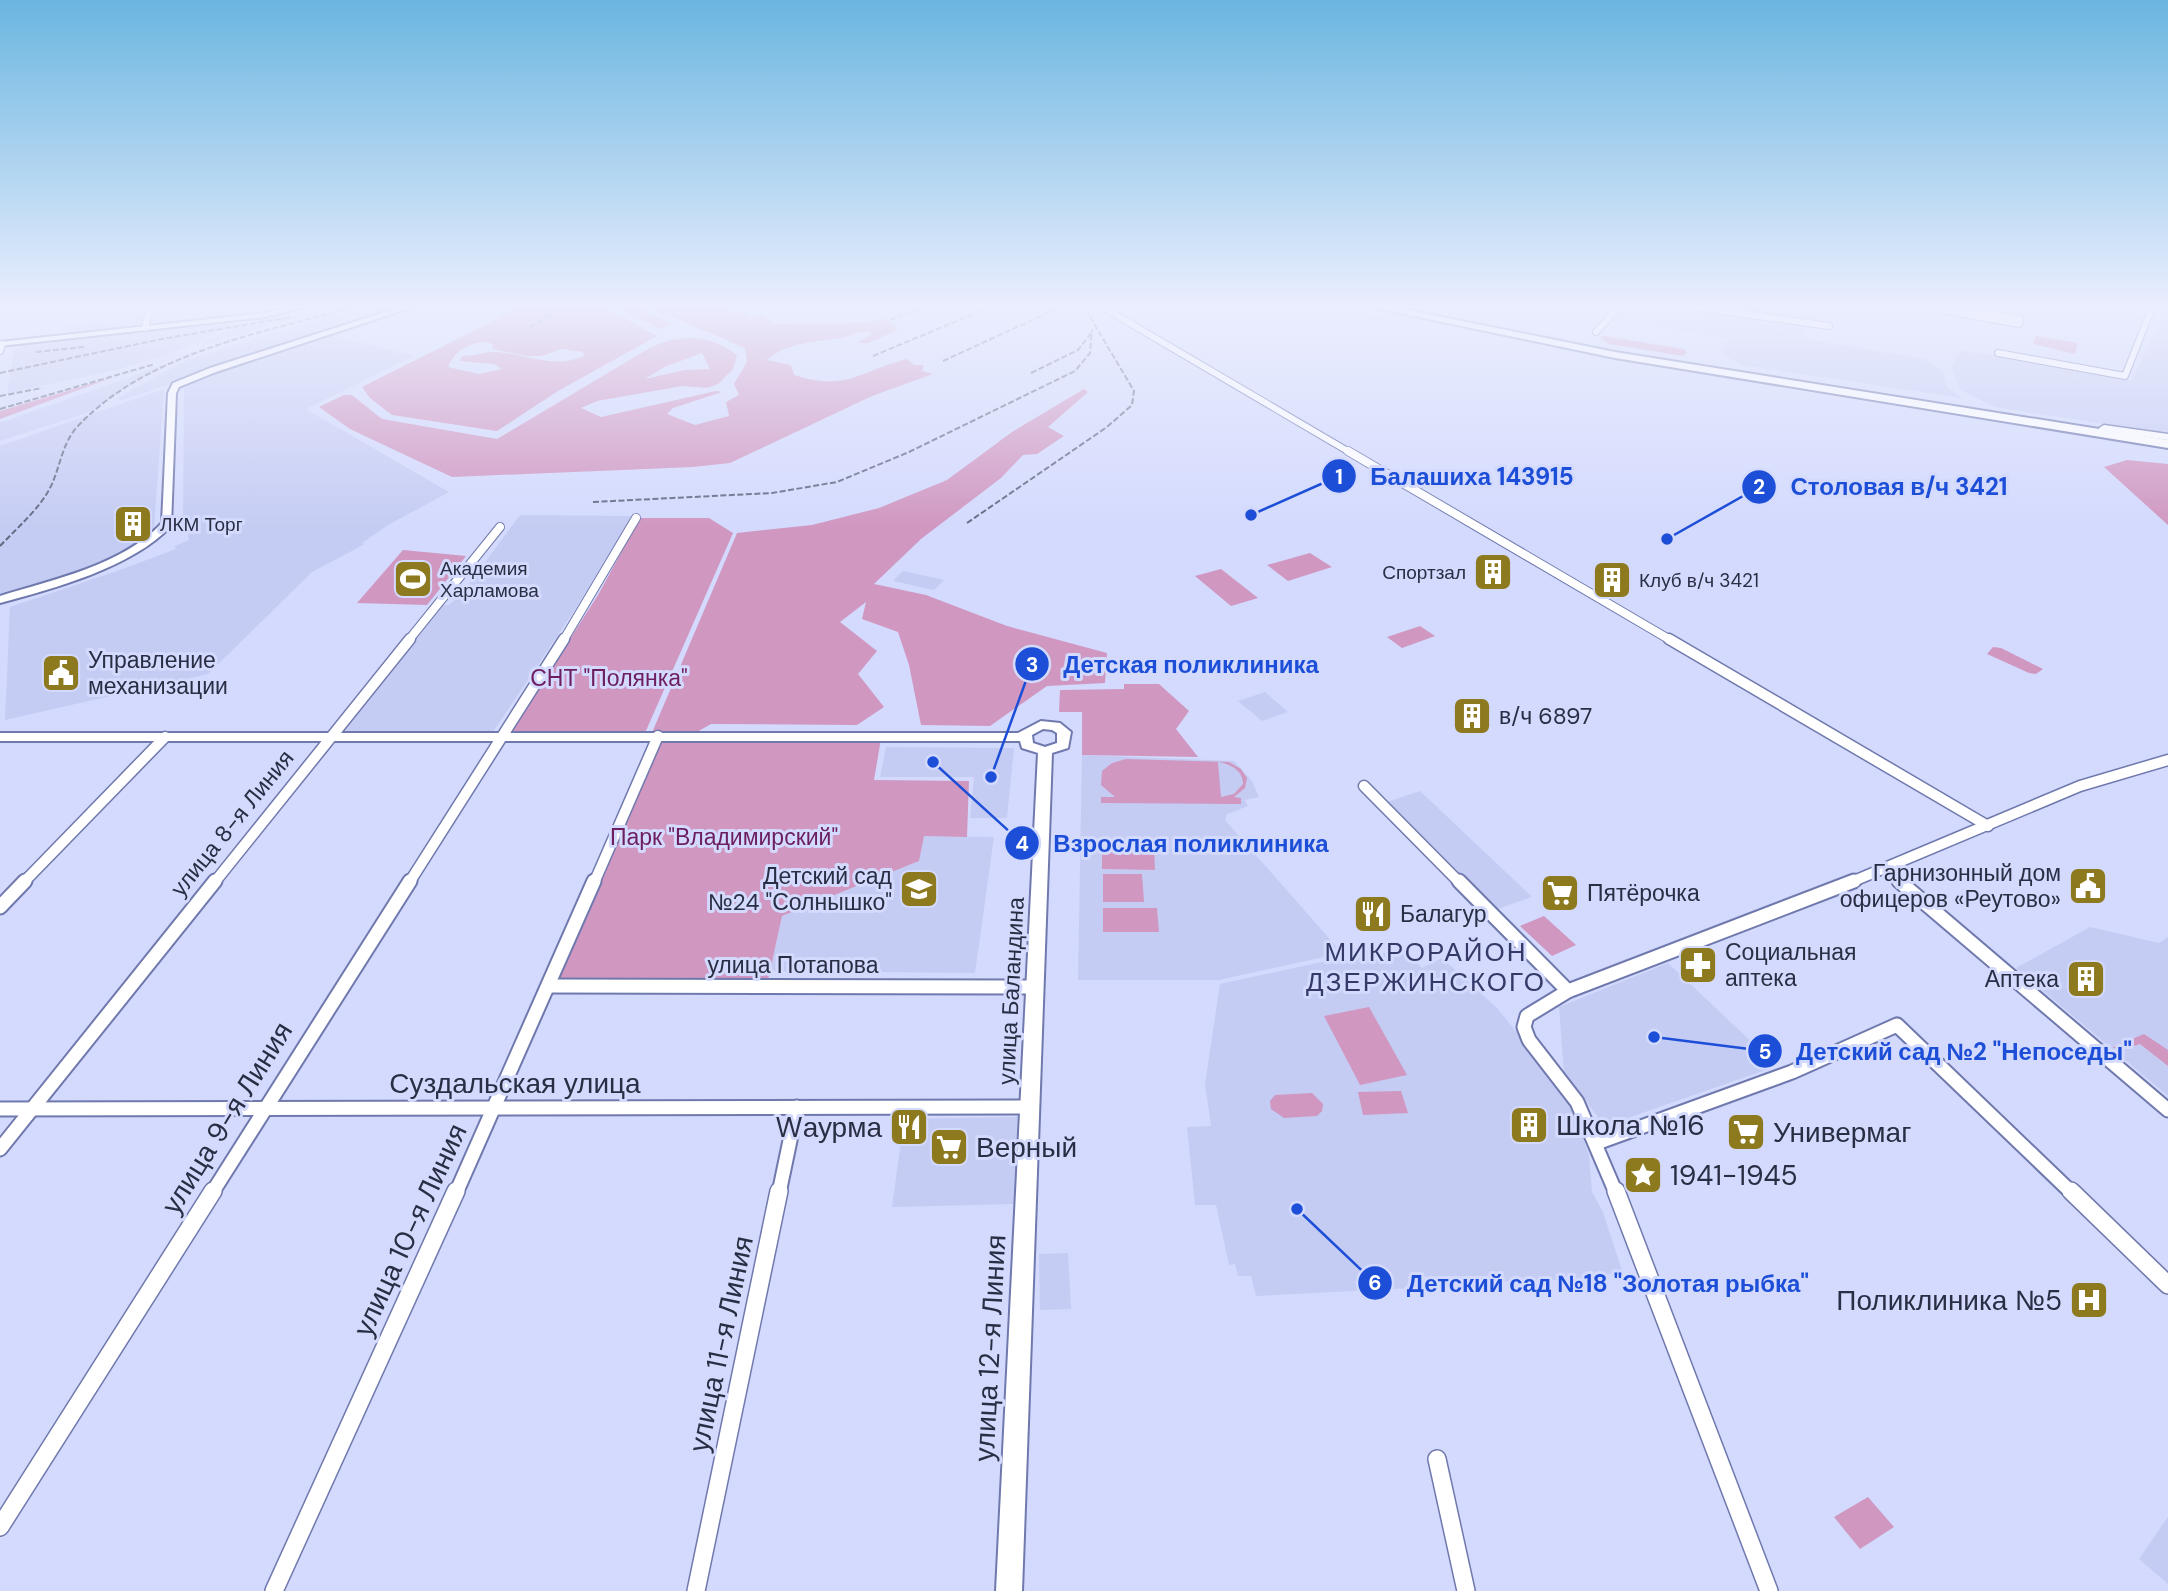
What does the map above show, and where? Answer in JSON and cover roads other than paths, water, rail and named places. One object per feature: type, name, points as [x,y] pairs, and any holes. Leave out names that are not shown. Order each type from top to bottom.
[{"type":"highway","points":[[1772,379],[2106,431],[2168,437]]},
{"type":"highway","points":[[1790,379],[2106,431],[2168,446]]},
{"type":"street","points":[[0,605],[126,555],[161,533],[167,524],[172,393],[176,385],[190,379]]},
{"type":"street","points":[[1224,379],[1988,826]]},
{"type":"street","name":"улица 9-я Линия","points":[[0,1527],[499,737],[583,609],[636,518]]},
{"type":"street","name":"улица 8-я Линия","points":[[0,1149],[500,527]]},
{"type":"street","points":[[0,737],[1024,737],[1035,727],[1048,725],[1060,729],[1066,736],[1063,745],[1045,751],[1027,745],[1024,737]]},
{"type":"street","name":"улица 10-я Линия","points":[[274,1591],[495,1107],[658,736]]},
{"type":"street","points":[[0,907],[165,737]]},
{"type":"street","name":"улица Баландина","points":[[1030,1107],[1045,751]]},
{"type":"street","points":[[1769,1591],[1597,1143],[1577,1102],[1529,1040],[1524,1027],[1527,1016],[1536,1008],[1568,991],[1885,869],[2080,786],[2168,760]]},
{"type":"street","points":[[1364,786],[1568,991]]},
{"type":"street","points":[[1885,869],[2168,1110]]},
{"type":"street","name":"улица Потапова","points":[[549,986],[1036,987]]},
{"type":"street","points":[[1597,1143],[1791,1072],[1897,1025],[2168,1285]]},
{"type":"street","name":"улица 11-я Линия","points":[[696,1591],[797,1107]]},
{"type":"street","name":"Суздальская улица","points":[[0,1109],[1030,1107]]},
{"type":"street","name":"улица 12-я Линия","points":[[1009,1591],[1030,1107]]},
{"type":"street","points":[[1437,1459],[1466,1591]]},
{"type":"railway","points":[[0,409],[102,379]]},
{"type":"railway","points":[[0,546],[44,498],[77,427],[106,401],[139,379]]},
{"type":"railway","points":[[593,502],[772,493],[837,482],[909,452],[1058,379]]},
{"type":"railway","points":[[967,523],[1107,427],[1132,405],[1134,391],[1127,379]]},
{"type":"railway","points":[[0,396],[42,388]]},
{"type":"place","name":"Балашиха 143915","points":[[1251,515]]},
{"type":"place","name":"ЛКМ Торг","points":[[133,524]]},
{"type":"place","name":"Столовая в/ч 3421","points":[[1667,539]]},
{"type":"place","name":"Спортзал","points":[[1493,572]]},
{"type":"place","name":"Академия Харламова","points":[[413,579]]},
{"type":"place","name":"Клуб в/ч 3421","points":[[1612,580]]},
{"type":"place","name":"Управление механизации","points":[[61,673]]},
{"type":"place","name":"в/ч 6897","points":[[1472,716]]},
{"type":"place","name":"Взрослая поликлиника","points":[[933,762]]},
{"type":"place","name":"Детская поликлиника","points":[[991,777]]},
{"type":"place","name":"Гарнизонный дом офицеров «Реутово»","points":[[2088,886]]},
{"type":"place","name":"Детский сад №24 \"Солнышко\"","points":[[919,889]]},
{"type":"place","name":"Пятёрочка","points":[[1560,893]]},
{"type":"place","name":"Балагур","points":[[1373,914]]},
{"type":"place","name":"Социальная аптека","points":[[1698,965]]},
{"type":"place","name":"Аптека","points":[[2086,979]]},
{"type":"place","name":"Детский сад №2 \"Непоседы\"","points":[[1654,1037]]},
{"type":"place","name":"Школа №16","points":[[1529,1125]]},
{"type":"place","name":"Wаурма","points":[[909,1127]]},
{"type":"place","name":"Универмаг","points":[[1746,1132]]},
{"type":"place","name":"Верный","points":[[949,1147]]},
{"type":"place","name":"1941-1945","points":[[1643,1175]]},
{"type":"place","name":"Детский сад №18 \"Золотая рыбка\"","points":[[1297,1209]]},
{"type":"place","name":"Поликлиника №5","points":[[2089,1300]]},
{"type":"district","name":"МИКРОРАЙОН ДЗЕРЖИНСКОГО","points":[[1426,967]]},
{"type":"park label","name":"СНТ \"Полянка\"","points":[[609,678]]},
{"type":"park label","name":"Парк \"Владимирский\"","points":[[724,837]]}]
